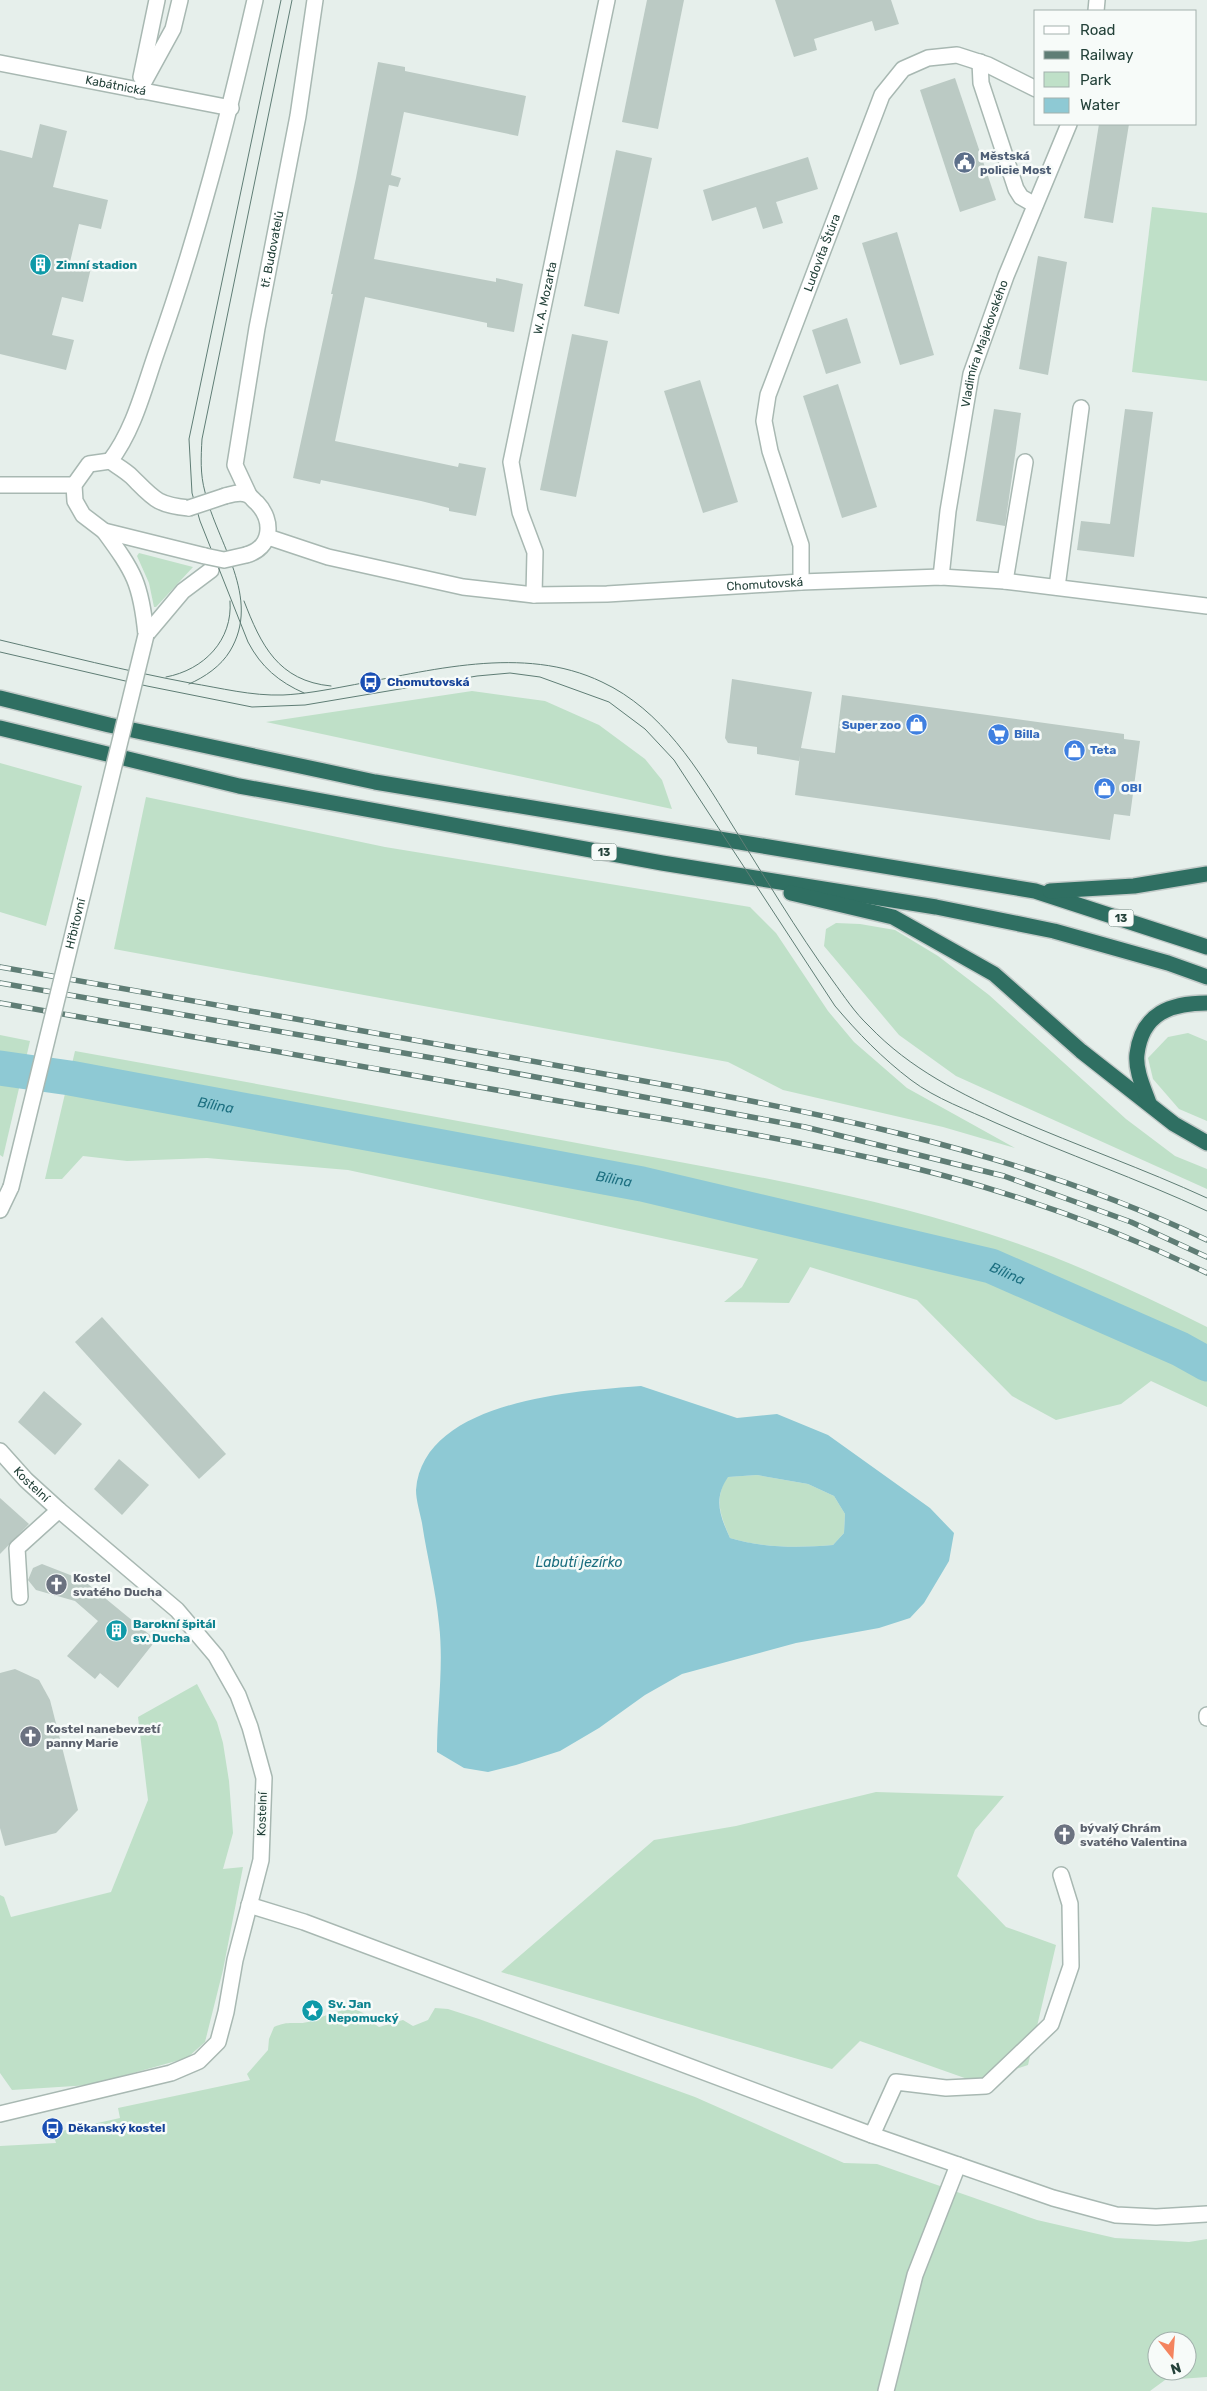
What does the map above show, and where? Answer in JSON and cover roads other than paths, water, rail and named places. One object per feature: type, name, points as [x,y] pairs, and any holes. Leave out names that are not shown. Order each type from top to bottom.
[{"type":"highway","name":"13","points":[[0,698],[118,727],[374,782],[1035,890],[1207,947]]},
{"type":"highway","name":"13","points":[[0,728],[239,786],[662,863],[936,907],[1054,931],[1168,963],[1207,977]]},
{"type":"highway","points":[[662,863],[893,917],[994,974],[1081,1051],[1174,1124],[1207,1143]]},
{"type":"highway","points":[[1035,890],[1078,891],[1134,886],[1207,874]]},
{"type":"highway","points":[[1149,1103],[1140,1078],[1136,1055],[1142,1033],[1151,1019],[1170,1007],[1186,1003],[1207,1003]]},
{"type":"street","points":[[139,91],[157,0]]},
{"type":"street","points":[[139,91],[173,29],[180,0]]},
{"type":"street","points":[[110,461],[123,444],[166,325],[200,222],[231,108],[255,0]]},
{"type":"street","name":"tř. Budovatelů","points":[[249,495],[236,465],[257,328],[298,116],[315,0]]},
{"type":"street","name":"W. A. Mozarta","points":[[534,595],[535,552],[520,512],[511,462],[607,0]]},
{"type":"street","name":"Ludovíta Štúra","points":[[801,582],[802,546],[770,451],[764,421],[768,395],[882,95],[903,69],[928,58],[957,55],[980,62],[1034,88]]},
{"type":"street","points":[[980,62],[981,83],[1016,189],[1021,198],[1035,205]]},
{"type":"street","name":"Kabátnická","points":[[0,63],[231,108]]},
{"type":"street","name":"Vladimíra Majakovského","points":[[941,577],[948,511],[971,374],[1006,276],[1069,125]]},
{"type":"street","points":[[1057,587],[1081,408]]},
{"type":"street","points":[[104,531],[208,563],[254,553],[268,537],[269,520],[261,507],[249,495],[236,493],[189,508],[162,503],[148,495],[131,476],[110,461],[89,464],[74,486],[75,501],[83,515],[104,531],[131,568],[143,601],[146,635]]},
{"type":"street","points":[[1005,581],[1025,462]]},
{"type":"street","points":[[0,485],[74,486]]},
{"type":"street","name":"Chomutovská","points":[[268,537],[328,557],[463,587],[534,595],[607,594],[801,582],[941,577],[1005,581],[1207,606]]},
{"type":"street","points":[[146,635],[208,563]]},
{"type":"street","name":"Hřbitovní","points":[[0,1210],[11,1186],[146,635]]},
{"type":"street","name":"Kostelní","points":[[0,1451],[26,1480],[59,1510],[177,1610],[216,1656],[238,1695],[250,1726],[264,1778],[260,1860],[235,1960],[226,2012],[218,2042],[199,2061],[171,2072],[0,2114]]},
{"type":"street","points":[[20,1597],[17,1548],[59,1510]]},
{"type":"street","points":[[872,2135],[896,2082],[946,2088],[986,2086],[1051,2024],[1071,1966],[1070,1904],[1061,1875]]},
{"type":"street","points":[[249,1905],[304,1922],[872,2135],[1053,2198],[1116,2214],[1156,2217],[1207,2214]]},
{"type":"street","points":[[886,2391],[915,2275],[958,2166]]},
{"type":"water","name":"Labutí jezírko","points":[[641,1386],[737,1418],[777,1414],[828,1435],[930,1508],[954,1533],[949,1561],[924,1603],[910,1618],[879,1628],[796,1643],[682,1674],[645,1695],[599,1728],[560,1751],[488,1772],[464,1768],[437,1752],[441,1672],[438,1611],[416,1490],[425,1460],[445,1436],[473,1419],[506,1406],[543,1397]],"holes":[[[757,1475],[808,1484],[834,1496],[845,1514],[844,1533],[833,1545],[781,1546],[755,1544],[730,1538],[723,1522],[719,1500],[723,1485],[728,1477]]]},
{"type":"waterway","name":"Bílina","points":[[0,1068],[70,1078],[642,1184],[991,1266],[1180,1349],[1207,1364]]},
{"type":"tram line","points":[[281,0],[189,439],[192,493],[200,521],[248,642],[259,659],[272,673],[304,693]]},
{"type":"tram line","points":[[189,684],[207,674],[222,661],[230,651],[239,631],[241,611],[239,591],[234,571],[203,485],[202,439],[292,0]]},
{"type":"tram line","points":[[166,677],[192,668],[213,651],[227,628],[230,615],[230,601]]},
{"type":"tram line","points":[[244,601],[265,646],[285,669],[297,677],[313,683],[331,686]]},
{"type":"tram line","points":[[0,640],[166,678],[259,694],[307,693],[443,668],[476,664],[540,664],[572,671],[602,682],[643,708],[677,743],[705,782],[819,962],[854,1010],[901,1055],[937,1079],[975,1100],[1207,1198]]},
{"type":"tram line","points":[[0,652],[147,686],[252,707],[305,705],[477,676],[510,673],[540,677],[609,702],[645,729],[674,760],[835,1006],[890,1063],[921,1087],[952,1104],[1207,1211]]},
{"type":"railway","points":[[0,967],[353,1029],[811,1113],[972,1153],[1052,1178],[1130,1206],[1207,1240]]},
{"type":"railway","points":[[0,983],[444,1060],[805,1127],[1004,1176],[1131,1222],[1207,1257]]},
{"type":"railway","points":[[0,1003],[715,1128],[871,1158],[957,1179],[1042,1206],[1126,1237],[1207,1273]]},
{"type":"place","name":"Městská policie Most","points":[[964,163]]},
{"type":"place","name":"Zimní stadion","points":[[40,265]]},
{"type":"place","name":"Chomutovská","points":[[371,682]]},
{"type":"place","name":"Super zoo","points":[[917,725]]},
{"type":"place","name":"Billa","points":[[998,734]]},
{"type":"place","name":"Teta","points":[[1074,750]]},
{"type":"place","name":"OBI","points":[[1105,788]]},
{"type":"place","name":"Kostel svatého Ducha","points":[[57,1585]]},
{"type":"place","name":"Barokní špitál sv. Ducha","points":[[117,1631]]},
{"type":"place","name":"Kostel nanebevzetí panny Marie","points":[[30,1736]]},
{"type":"place","name":"bývalý Chrám svatého Valentina","points":[[1064,1835]]},
{"type":"place","name":"Sv. Jan Nepomucký","points":[[312,2011]]},
{"type":"place","name":"Děkanský kostel","points":[[52,2128]]}]
